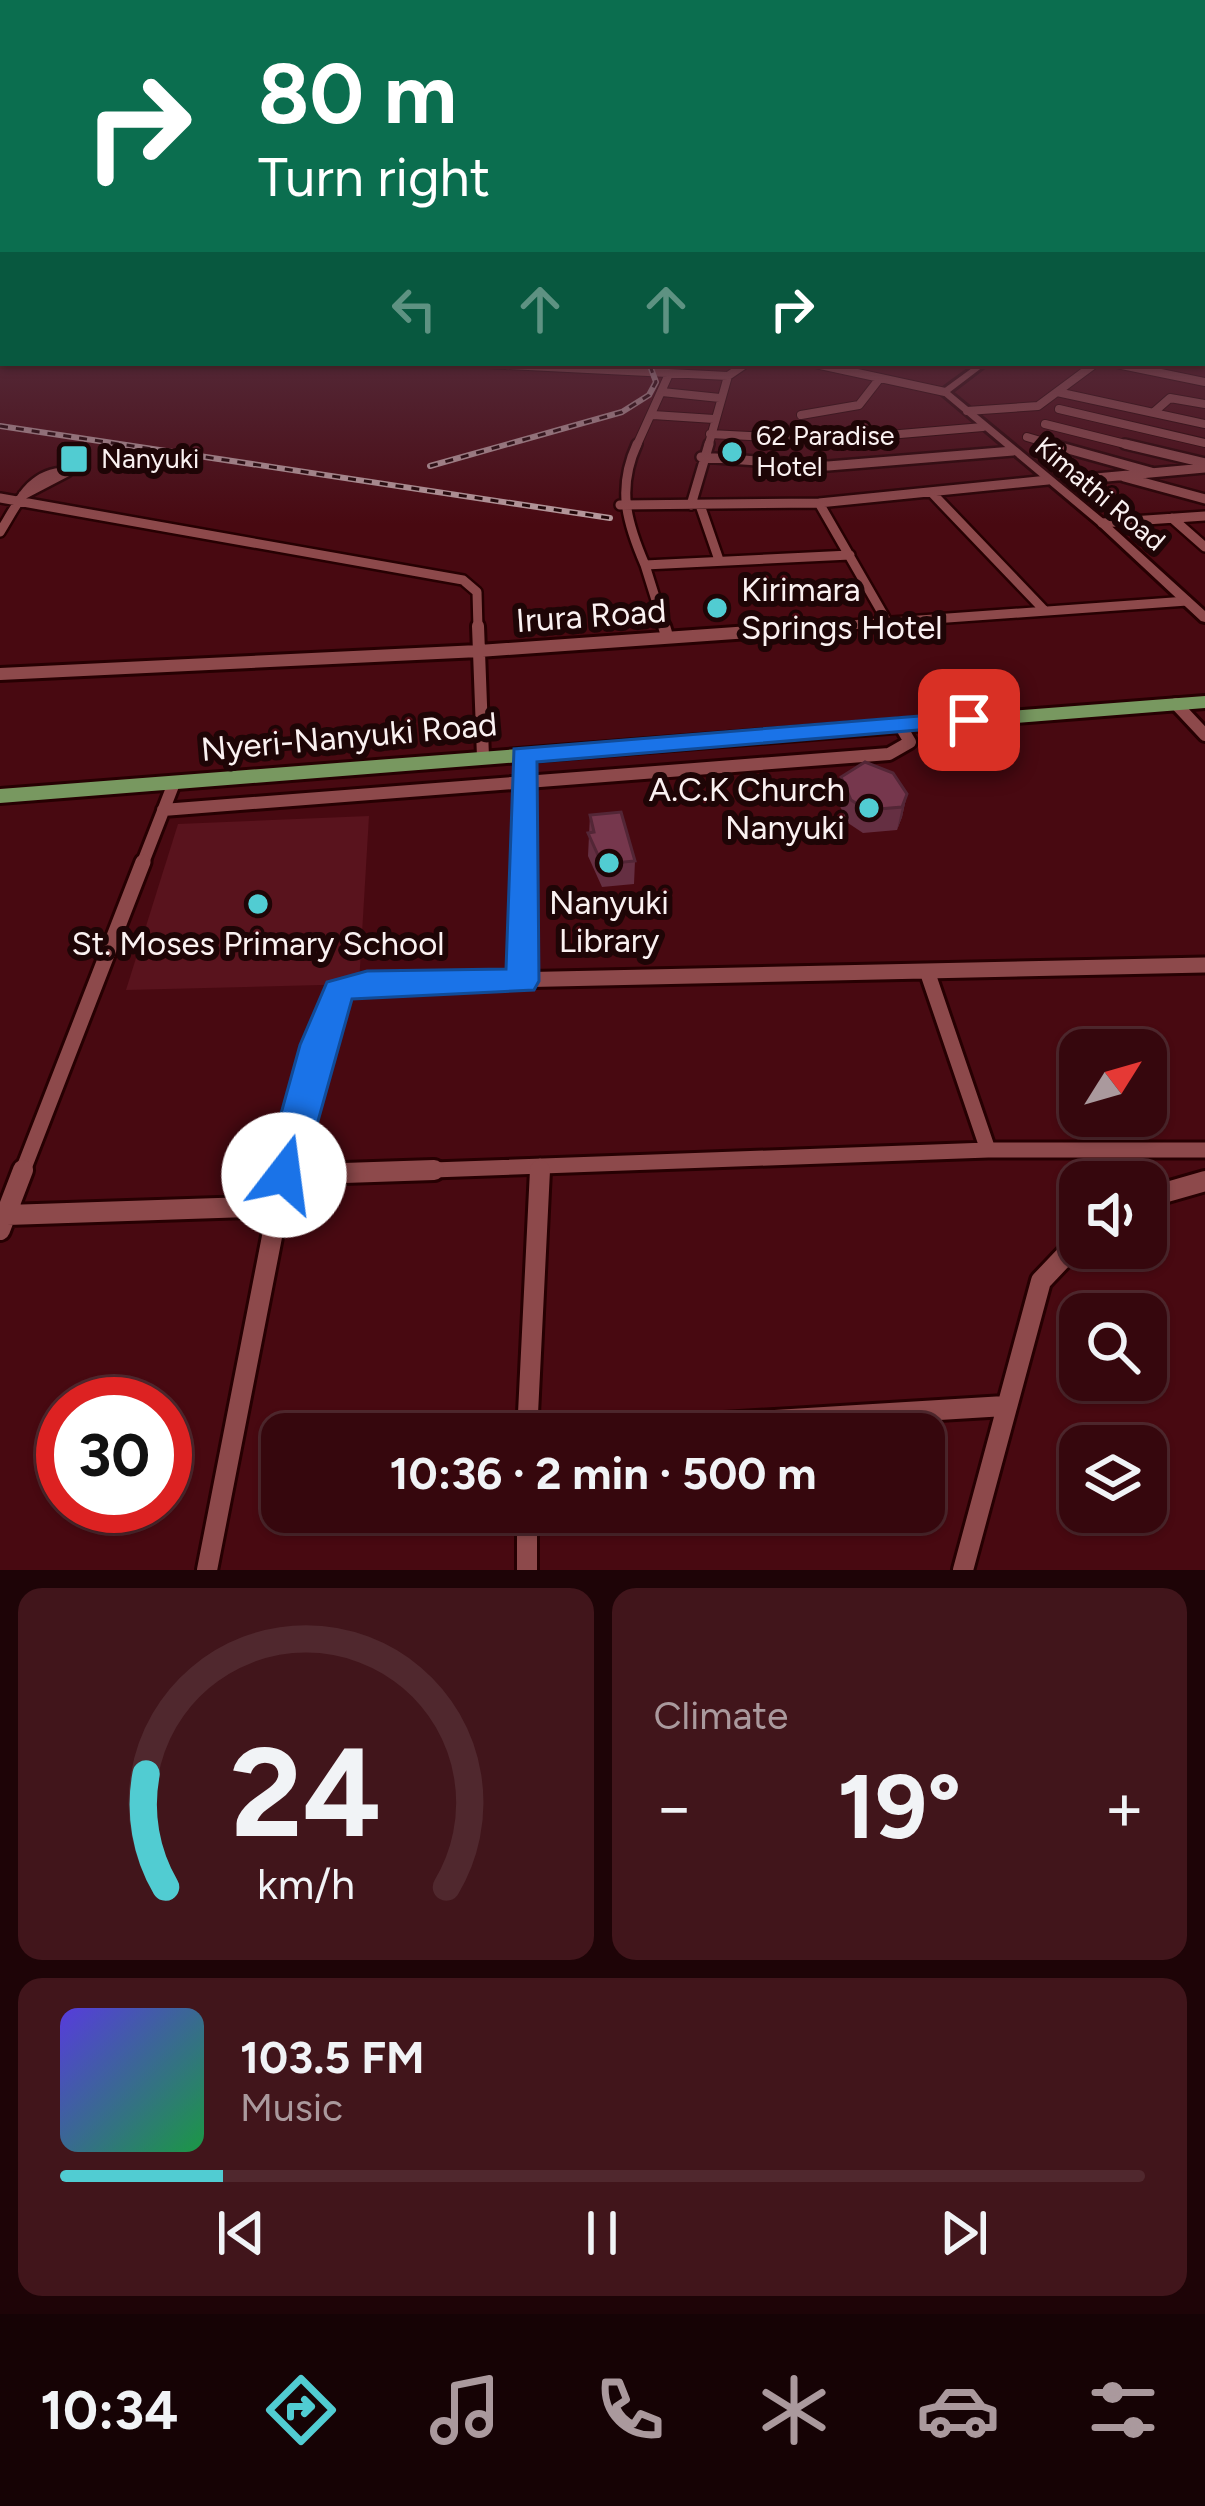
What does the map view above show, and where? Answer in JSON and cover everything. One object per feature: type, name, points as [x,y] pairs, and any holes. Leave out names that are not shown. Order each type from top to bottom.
[{"type":"highway","name":"Nyeri-Nanyuki Road","points":[[0,796],[1205,702]]},
{"type":"street","points":[[667,378],[629,459],[620,505],[667,636]]},
{"type":"street","points":[[718,560],[695,505],[701,458],[727,378]]},
{"type":"street","points":[[801,415],[859,405],[880,378]]},
{"type":"street","points":[[881,378],[945,392],[963,378]]},
{"type":"street","points":[[967,411],[1032,408],[1075,378]]},
{"type":"street","points":[[662,392],[721,398]]},
{"type":"street","name":"Kimathi Road","points":[[945,392],[1102,523],[1205,618]]},
{"type":"street","points":[[1057,392],[1205,424]]},
{"type":"street","points":[[1076,396],[1026,438],[1151,472]]},
{"type":"street","points":[[1154,412],[1169,398],[1205,404]]},
{"type":"street","points":[[1059,410],[1205,443]]},
{"type":"street","points":[[652,415],[714,419]]},
{"type":"street","points":[[1154,449],[1178,418]]},
{"type":"street","points":[[1045,424],[1205,465]]},
{"type":"street","points":[[710,434],[829,440],[983,427]]},
{"type":"street","points":[[701,458],[828,466],[1013,451]]},
{"type":"street","points":[[1085,479],[1205,465]]},
{"type":"street","points":[[0,532],[22,498],[44,472],[61,470],[69,475],[22,498]]},
{"type":"street","points":[[1117,475],[1205,500]]},
{"type":"street","points":[[620,505],[819,503],[1048,480]]},
{"type":"street","points":[[933,494],[1045,610]]},
{"type":"street","points":[[0,498],[22,498],[457,578],[477,592],[483,757]]},
{"type":"street","points":[[819,503],[888,623]]},
{"type":"street","points":[[1102,523],[1205,516]]},
{"type":"street","points":[[1172,518],[1205,547]]},
{"type":"street","points":[[645,565],[850,555]]},
{"type":"street","name":"Irura Road","points":[[0,674],[478,651],[1186,602]]},
{"type":"street","points":[[1176,704],[1205,735]]},
{"type":"street","points":[[163,811],[889,754],[910,742],[900,725]]},
{"type":"street","points":[[523,981],[524,755]]},
{"type":"street","points":[[334,796],[336,770]]},
{"type":"street","points":[[174,783],[3,1222],[278,1206]]},
{"type":"street","points":[[207,1570],[284,1175],[317,1045],[338,990],[367,983],[1205,965]]},
{"type":"street","points":[[928,974],[988,1150]]},
{"type":"street","points":[[284,1175],[988,1150],[1205,1150]]},
{"type":"street","points":[[528,1413],[540,1166]]},
{"type":"street","points":[[1167,1192],[1205,1180]]},
{"type":"street","points":[[963,1570],[1041,1282],[1059,1263]]},
{"type":"street","points":[[890,1413],[1006,1406]]},
{"type":"street","points":[[526,1570],[527,1533]]},
{"type":"shaded area","name":"St. Moses Primary School","points":[[369,816],[359,984],[126,990],[178,824]]},
{"type":"building","points":[[865,762],[893,773],[907,794],[902,807],[867,810],[851,800],[841,777]]},
{"type":"building","points":[[621,812],[635,861],[602,864],[588,833],[594,832],[590,815]]},
{"type":"railway","points":[[430,466],[622,412],[649,395],[655,378]]},
{"type":"railway","points":[[0,426],[610,518]]},
{"type":"place","name":"62 Paradise Hotel","points":[[732,452]]},
{"type":"place","name":"Nanyuki","points":[[74,459]]},
{"type":"place","name":"Kirimara Springs Hotel","points":[[717,608]]},
{"type":"place","name":"A.C.K Church Nanyuki","points":[[869,808]]},
{"type":"place","name":"Nanyuki Library","points":[[609,863]]},
{"type":"place","name":"St. Moses Primary School","points":[[258,904]]},
{"type":"route","points":[[284,1175],[317,1045],[338,990],[367,983],[523,981],[524,755],[969,720]]}]
